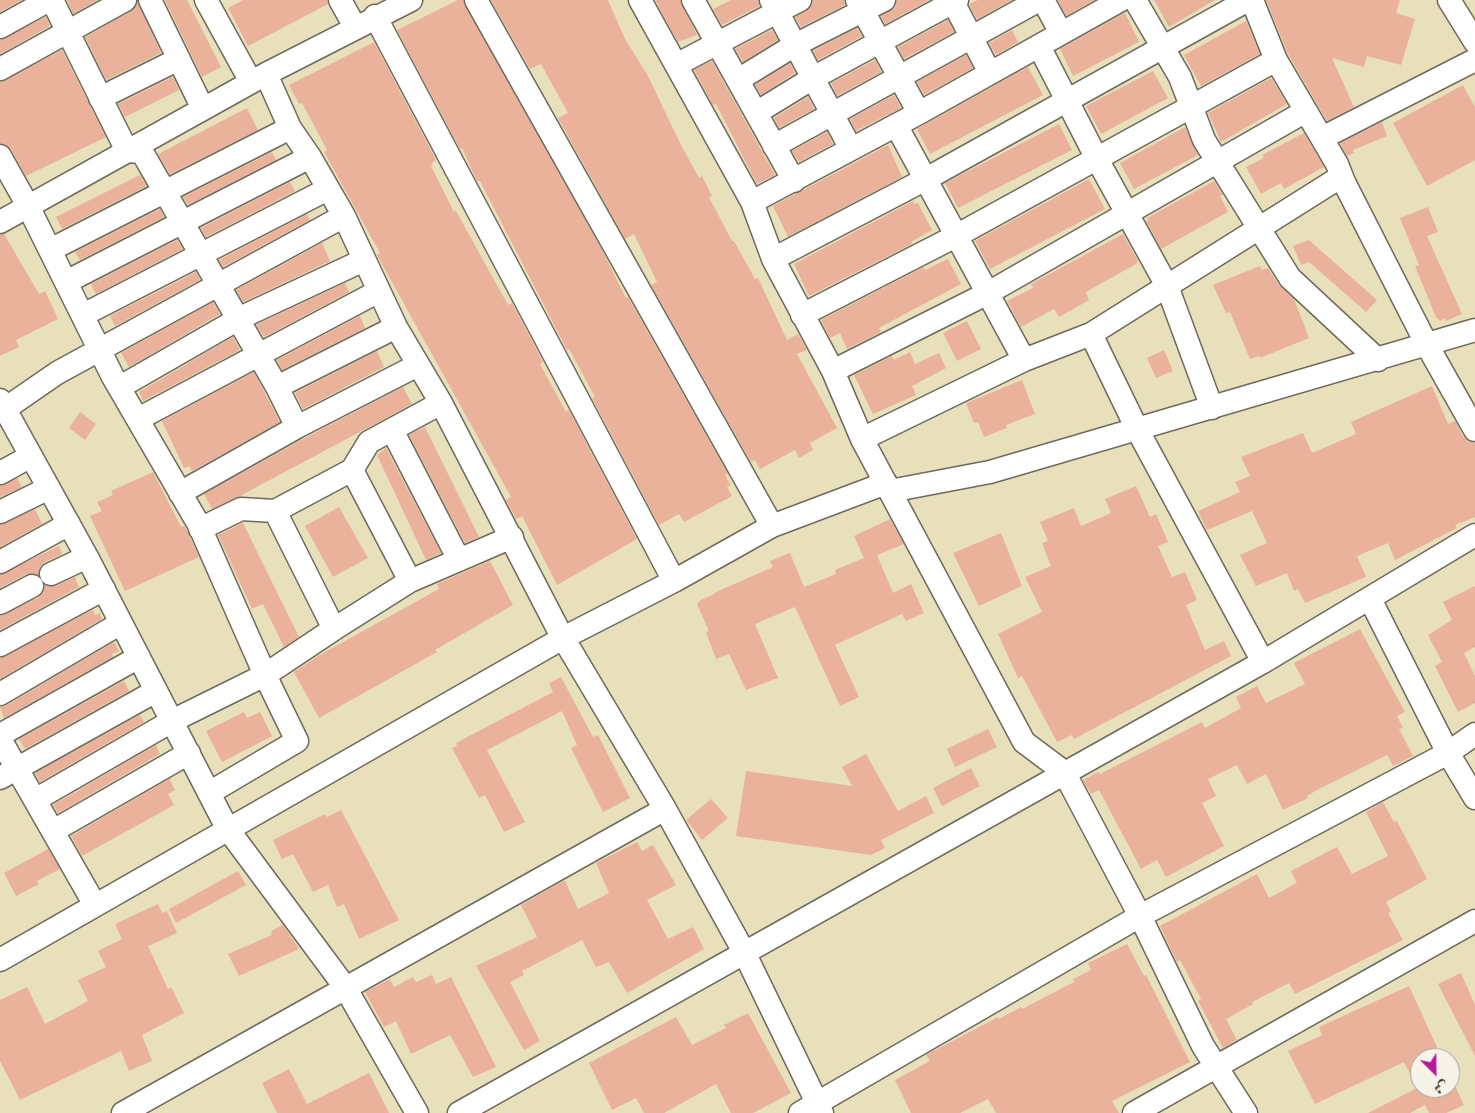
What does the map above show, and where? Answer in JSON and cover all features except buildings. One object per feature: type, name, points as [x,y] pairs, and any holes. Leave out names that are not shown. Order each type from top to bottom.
[{"type":"street","points":[[0,27],[51,0],[127,151]]},
{"type":"street","points":[[0,69],[124,0]]},
{"type":"street","points":[[150,0],[203,109]]},
{"type":"street","points":[[206,0],[310,156],[344,216],[396,327],[441,403],[563,638],[664,809],[744,952],[813,1110],[1140,916],[1448,753],[1475,734]]},
{"type":"street","points":[[340,0],[365,22],[674,581]]},
{"type":"street","points":[[0,222],[259,78],[411,0]]},
{"type":"street","points":[[476,0],[772,526]]},
{"type":"street","points":[[640,0],[752,202],[773,259],[833,371],[862,439],[1024,742],[1064,772],[1140,916],[1203,1046],[1246,1113]]},
{"type":"street","points":[[676,66],[717,43],[774,6],[800,0]]},
{"type":"street","points":[[738,80],[861,6],[884,0]]},
{"type":"street","points":[[774,146],[1039,0]]},
{"type":"street","points":[[1043,0],[1061,34]]},
{"type":"street","points":[[752,202],[896,126],[1121,0]]},
{"type":"street","points":[[1135,0],[1180,77],[1204,140],[1219,161],[1290,278],[1378,360]]},
{"type":"street","points":[[773,259],[926,179],[1250,0],[1276,60],[1337,164],[1344,182],[1427,346],[1475,430]]},
{"type":"street","points":[[1449,0],[1475,42]]},
{"type":"street","points":[[756,113],[813,78],[954,1],[990,73]]},
{"type":"street","points":[[703,3],[717,43],[794,180]]},
{"type":"street","points":[[774,6],[851,149]]},
{"type":"street","points":[[861,6],[919,113]]},
{"type":"street","points":[[1039,46],[1097,159],[1167,286],[1212,408]]},
{"type":"street","points":[[100,98],[179,59]]},
{"type":"street","points":[[802,315],[956,236],[1276,60]]},
{"type":"street","points":[[1322,138],[1475,60]]},
{"type":"street","points":[[833,371],[988,293],[1306,111]]},
{"type":"street","points":[[896,126],[1024,360]]},
{"type":"street","points":[[50,250],[290,128]]},
{"type":"street","points":[[127,151],[142,152],[277,387],[297,427]]},
{"type":"street","points":[[0,156],[28,206],[120,388],[200,529],[296,741],[209,793]]},
{"type":"street","points":[[66,282],[310,156]]},
{"type":"street","points":[[862,439],[1024,360],[1091,334],[1323,187],[1334,181],[1344,182]]},
{"type":"street","points":[[83,315],[328,189]]},
{"type":"street","points":[[344,216],[57,374],[4,415],[31,456],[87,557],[228,828],[345,987],[417,1113]]},
{"type":"street","points":[[120,388],[238,319],[364,260]]},
{"type":"street","points":[[138,420],[258,354],[380,291]]},
{"type":"street","points":[[277,387],[396,327]]},
{"type":"street","points":[[0,960],[563,638],[674,581],[772,526],[888,487],[990,472],[1427,346],[1475,330]]},
{"type":"street","points":[[1091,334],[1138,429],[1263,662]]},
{"type":"street","points":[[180,493],[297,427],[418,365]]},
{"type":"street","points":[[200,529],[241,509],[275,511],[352,470],[369,442],[441,403]]},
{"type":"street","points":[[392,430],[459,560]]},
{"type":"street","points":[[0,473],[31,456]]},
{"type":"street","points":[[352,470],[410,581]]},
{"type":"street","points":[[0,512],[49,488]]},
{"type":"street","points":[[275,511],[334,629]]},
{"type":"street","points":[[0,562],[69,524]]},
{"type":"street","points":[[459,1113],[1263,662],[1475,535]]},
{"type":"street","points":[[35,800],[172,721],[265,675],[410,581],[512,537]]},
{"type":"street","points":[[51,574],[87,557]]},
{"type":"street","points":[[0,603],[32,586]]},
{"type":"street","points":[[0,645],[104,589]]},
{"type":"street","points":[[1370,599],[1448,753],[1475,798]]},
{"type":"street","points":[[0,694],[121,623]]},
{"type":"street","points":[[0,734],[139,657]]},
{"type":"street","points":[[8,773],[156,691]]},
{"type":"street","points":[[0,739],[8,773],[35,800],[95,905]]},
{"type":"street","points":[[53,832],[189,753]]},
{"type":"street","points":[[123,1113],[664,809]]},
{"type":"street","points":[[1134,1113],[1475,921]]}]
